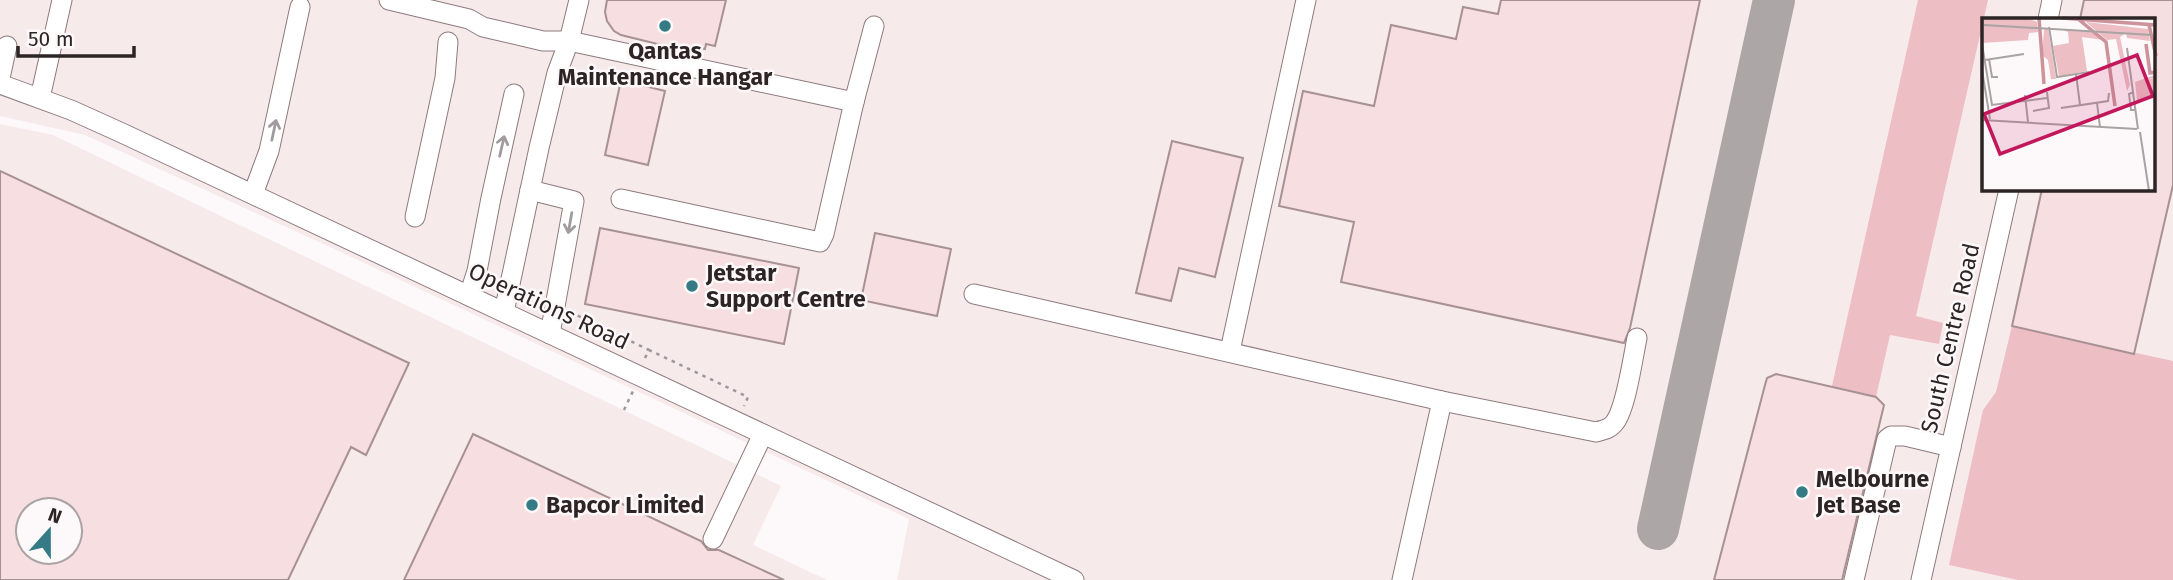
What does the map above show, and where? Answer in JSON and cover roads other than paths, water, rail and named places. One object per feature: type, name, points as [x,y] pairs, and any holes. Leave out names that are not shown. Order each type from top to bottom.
[{"type":"street","points":[[40,98],[62,0]]},
{"type":"street","points":[[389,0],[469,19],[484,27],[543,41],[569,41],[854,102]]},
{"type":"street","points":[[504,312],[557,73],[569,41],[579,0]]},
{"type":"street","points":[[1230,351],[1306,0]]},
{"type":"street","points":[[2048,18],[2052,0]]},
{"type":"street","points":[[253,194],[269,151],[300,7]]},
{"type":"street","points":[[621,199],[820,242],[874,26]]},
{"type":"street","points":[[415,217],[445,78],[448,42]]},
{"type":"street","points":[[0,78],[7,46]]},
{"type":"street","name":"Operations Road","points":[[0,85],[40,98],[122,133],[1074,580]]},
{"type":"street","points":[[469,296],[477,271],[514,94]]},
{"type":"street","points":[[530,190],[574,201],[550,334]]},
{"type":"street","name":"South Centre Road","points":[[1921,580],[2009,191]]},
{"type":"street","points":[[974,293],[1442,401],[1595,432],[1606,430],[1616,421],[1622,407],[1637,338]]},
{"type":"street","points":[[1402,580],[1442,401]]},
{"type":"street","points":[[713,539],[763,434]]},
{"type":"street","points":[[1854,580],[1887,439],[1891,436],[1905,436],[1951,447]]},
{"type":"place","name":"Qantas Maintenance Hangar","points":[[665,26]]},
{"type":"place","name":"Jetstar Support Centre","points":[[692,286]]},
{"type":"place","name":"Melbourne Jet Base","points":[[1802,492]]},
{"type":"place","name":"Bapcor Limited","points":[[532,505]]}]
